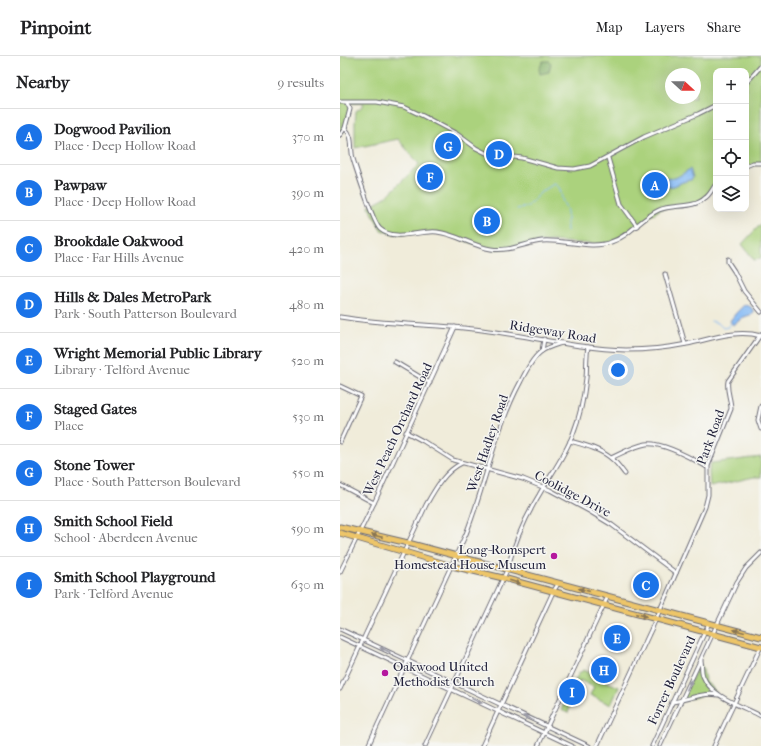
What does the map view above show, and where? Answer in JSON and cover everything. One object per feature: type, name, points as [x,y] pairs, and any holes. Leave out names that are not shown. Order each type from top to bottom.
[{"type":"main road","points":[[340,527],[408,543],[761,637]]},
{"type":"main road","points":[[340,533],[355,540],[761,646]]},
{"type":"street","points":[[749,80],[761,66]]},
{"type":"street","points":[[340,102],[377,102],[404,107],[457,134],[476,148],[488,154],[527,159],[558,168],[574,169],[590,166],[608,158],[644,137],[713,106]]},
{"type":"street","points":[[340,136],[345,128],[350,109],[347,103]]},
{"type":"street","points":[[345,128],[350,132],[353,159],[375,222],[381,230],[385,232],[399,234],[427,231],[439,232],[482,247],[501,250],[543,241],[587,244],[609,243],[628,233],[650,215],[661,209],[699,202],[707,196],[713,188]]},
{"type":"street","points":[[608,158],[621,204],[638,226]]},
{"type":"street","points":[[749,165],[761,163]]},
{"type":"street","points":[[728,259],[728,262],[744,291],[761,312]]},
{"type":"street","points":[[665,274],[685,344]]},
{"type":"street","name":"Ridgeway Road","points":[[340,317],[370,321],[504,332],[562,343],[614,350],[641,350],[685,344],[727,334],[748,333],[761,335]]},
{"type":"street","name":"West Peach Orchard Road","points":[[340,572],[374,503],[455,327]]},
{"type":"street","name":"Park Road","points":[[597,746],[706,507],[708,492],[707,467],[730,413],[731,404],[727,389],[728,381],[761,335]]},
{"type":"street","points":[[542,351],[544,340]]},
{"type":"street","name":"West Hadley Road","points":[[368,746],[452,566],[472,519],[496,438],[512,398],[528,368],[542,351],[562,343]]},
{"type":"street","points":[[425,746],[507,570],[523,525],[544,487],[560,463],[578,422],[584,397],[588,347]]},
{"type":"street","points":[[395,362],[430,383]]},
{"type":"street","points":[[340,386],[361,396],[340,442]]},
{"type":"street","points":[[761,406],[758,420],[761,429]]},
{"type":"street","name":"Coolidge Drive","points":[[406,432],[452,459],[523,479],[544,487],[579,505],[612,525],[676,573]]},
{"type":"street","points":[[570,441],[596,449],[611,458],[625,474]]},
{"type":"street","points":[[611,458],[642,445],[652,444],[661,445],[707,467]]},
{"type":"street","points":[[450,471],[452,459]]},
{"type":"street","points":[[340,689],[430,496],[450,471],[462,463]]},
{"type":"street","points":[[340,485],[374,503]]},
{"type":"street","name":"Forrer Boulevard","points":[[660,746],[741,575],[761,553]]},
{"type":"street","points":[[482,746],[558,584]]},
{"type":"street","points":[[538,746],[608,596]]},
{"type":"street","name":"Forrer Boulevard","points":[[652,746],[709,623]]},
{"type":"street","points":[[340,629],[589,746]]},
{"type":"street","points":[[340,637],[572,746]]},
{"type":"street","points":[[714,746],[761,646]]},
{"type":"street","points":[[701,660],[705,680],[712,689],[722,697]]},
{"type":"street","points":[[672,702],[682,701],[700,694],[715,695],[734,702],[761,716]]},
{"type":"green space","points":[[340,56],[761,56],[761,163],[749,165],[749,68],[713,68],[713,187],[699,203],[661,209],[613,242],[593,244],[550,241],[493,250],[439,232],[394,234],[381,230],[369,206],[387,196],[419,164],[398,139],[355,148],[356,111],[363,106],[364,103],[348,103],[350,109],[348,118],[340,135]]},
{"type":"green space","points":[[543,61],[549,61],[551,63],[549,72],[540,74],[539,69]]},
{"type":"green space","points":[[761,224],[761,259],[754,260],[742,244]]},
{"type":"green space","points":[[761,457],[761,477],[754,477],[710,487],[709,471],[711,463]]},
{"type":"green space","points":[[698,665],[702,666],[705,680],[716,693],[682,701]]},
{"type":"green space","points":[[584,670],[590,673],[590,675],[619,687],[611,705],[590,695],[594,687],[580,680],[568,713],[561,710],[579,673]]},
{"type":"water","points":[[690,169],[693,177],[691,180],[674,186],[664,187],[658,185],[658,180],[675,178]]},
{"type":"water","points":[[744,305],[750,306],[753,310],[753,314],[744,317],[733,325],[730,321]]},
{"type":"waterway","points":[[517,209],[528,206],[541,192],[554,184],[558,186],[567,210],[567,231]]},
{"type":"waterway","points":[[711,321],[718,323],[723,328],[728,327],[731,323]]},
{"type":"place","name":"Stone Tower","points":[[448,146]]},
{"type":"place","name":"Hills & Dales MetroPark","points":[[499,154]]},
{"type":"place","name":"Staged Gates","points":[[430,177]]},
{"type":"place","name":"Dogwood Pavilion","points":[[655,185]]},
{"type":"place","name":"Pawpaw","points":[[487,221]]},
{"type":"place","name":"Long-Romspert Homestead House Museum","points":[[554,556]]},
{"type":"place","name":"Brookdale Oakwood","points":[[646,585]]},
{"type":"place","name":"Wright Memorial Public Library","points":[[617,638]]},
{"type":"place","name":"Smith School Field","points":[[604,670]]},
{"type":"place","name":"Oakwood United Methodist Church","points":[[385,673]]},
{"type":"place","name":"Smith School Playground","points":[[572,692]]}]
